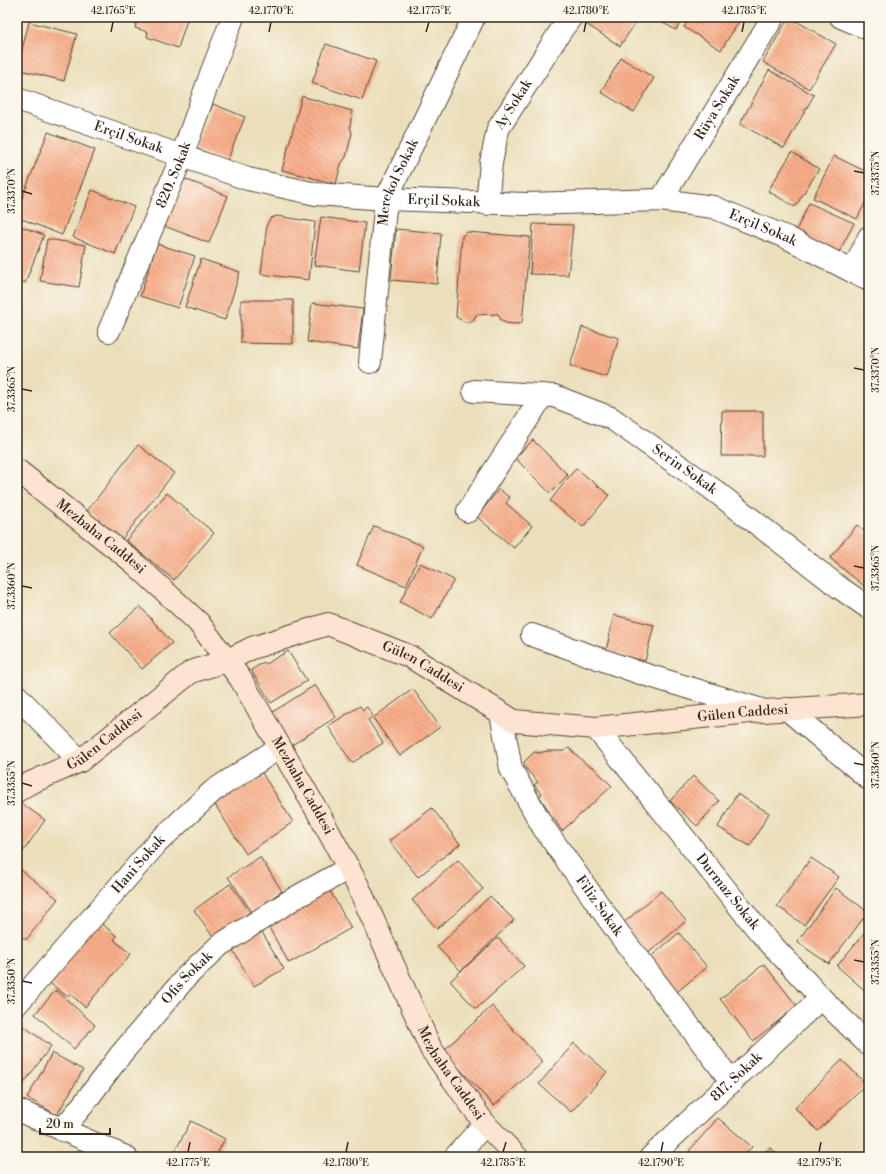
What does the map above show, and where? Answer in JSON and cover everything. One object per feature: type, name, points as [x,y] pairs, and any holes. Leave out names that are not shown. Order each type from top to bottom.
[{"type":"street","name":"820. Sokak","points":[[110,331],[182,156],[233,17]]},
{"type":"street","name":"Merekol Sokak","points":[[370,362],[386,199],[474,17]]},
{"type":"street","name":"Ay Sokak","points":[[487,204],[491,163],[498,129],[571,17]]},
{"type":"street","name":"Rüya Sokak","points":[[661,200],[773,17]]},
{"type":"street","points":[[841,17],[869,29]]},
{"type":"street","name":"Erçil Sokak","points":[[17,99],[248,179],[316,194],[487,204],[661,200],[713,206],[788,238],[861,275]]},
{"type":"street","points":[[861,275],[869,237]]},
{"type":"street","name":"Serin Sokak","points":[[474,391],[554,396],[611,418],[711,488],[840,588],[869,608]]},
{"type":"street","points":[[468,510],[543,395]]},
{"type":"street","name":"Mezbaha Caddesi","points":[[17,470],[133,562],[198,622],[228,660],[319,814],[358,886],[431,1049],[485,1124],[517,1157]]},
{"type":"street","name":"Gülen Caddesi","points":[[17,791],[28,784],[80,761],[191,672],[228,660],[252,648],[328,624],[409,656],[514,721],[596,728],[787,709],[869,704]]},
{"type":"street","points":[[532,634],[637,672],[766,711]]},
{"type":"street","points":[[17,696],[80,761]]},
{"type":"street","points":[[787,709],[869,779]]},
{"type":"street","name":"Filiz Sokak","points":[[501,713],[511,768],[543,827],[622,938],[732,1082]]},
{"type":"street","name":"Durmaz Sokak","points":[[596,728],[759,931],[821,998],[869,1045]]},
{"type":"street","name":"Hani Sokak","points":[[17,1004],[157,843],[213,791],[280,747]]},
{"type":"street","name":"Ofis Sokak","points":[[62,1130],[121,1054],[187,976],[220,945],[293,899],[348,868]]},
{"type":"street","name":"817. Sokak","points":[[661,1154],[732,1082],[821,998]]},
{"type":"street","points":[[17,1110],[126,1157]]},
{"type":"street","points":[[455,1157],[485,1124]]},
{"type":"building","points":[[138,17],[188,17],[178,48],[147,37],[148,32],[135,28]]},
{"type":"building","points":[[590,17],[635,17],[638,19],[620,46],[586,24]]},
{"type":"building","points":[[652,17],[683,17],[676,30]]},
{"type":"building","points":[[690,17],[742,17],[721,50],[684,27]]},
{"type":"building","points":[[789,17],[836,44],[809,89],[763,62]]},
{"type":"building","points":[[29,22],[77,34],[64,81],[17,69]]},
{"type":"building","points":[[326,44],[376,61],[362,100],[312,83]]},
{"type":"building","points":[[621,58],[654,78],[634,112],[601,92]]},
{"type":"building","points":[[769,70],[814,95],[784,148],[740,124]]},
{"type":"building","points":[[302,96],[352,111],[350,127],[352,133],[346,157],[341,164],[336,184],[282,170]]},
{"type":"building","points":[[213,104],[245,117],[227,161],[195,148]]},
{"type":"building","points":[[48,132],[95,150],[62,235],[17,217],[17,211]]},
{"type":"building","points":[[792,152],[819,169],[795,207],[768,191]]},
{"type":"building","points":[[834,156],[869,173],[869,195],[857,219],[813,198]]},
{"type":"building","points":[[17,173],[21,174],[17,185]]},
{"type":"building","points":[[182,178],[228,196],[209,243],[164,226]]},
{"type":"building","points":[[92,190],[134,207],[115,254],[73,237]]},
{"type":"building","points":[[809,203],[854,223],[838,254],[795,233]]},
{"type":"building","points":[[277,216],[315,222],[309,280],[261,274],[267,224],[271,218]]},
{"type":"building","points":[[321,217],[365,223],[359,271],[314,265]]},
{"type":"building","points":[[533,224],[573,225],[568,275],[530,274]]},
{"type":"building","points":[[17,225],[44,235],[25,283],[17,280]]},
{"type":"building","points":[[396,229],[441,233],[437,284],[391,280]]},
{"type":"building","points":[[467,232],[530,237],[522,323],[506,323],[501,320],[498,314],[476,315],[472,322],[465,322],[456,317],[462,236]]},
{"type":"building","points":[[47,239],[86,245],[79,287],[40,281]]},
{"type":"building","points":[[157,244],[195,256],[178,308],[140,296]]},
{"type":"building","points":[[201,259],[240,272],[225,320],[185,307]]},
{"type":"building","points":[[241,300],[293,300],[293,344],[241,343]]},
{"type":"building","points":[[312,303],[363,309],[358,349],[307,342]]},
{"type":"building","points":[[582,327],[619,338],[607,377],[570,366]]},
{"type":"building","points":[[722,411],[763,411],[763,456],[721,456]]},
{"type":"building","points":[[533,440],[568,475],[550,493],[515,458]]},
{"type":"building","points":[[138,445],[174,473],[122,539],[87,511]]},
{"type":"building","points":[[576,468],[609,495],[583,527],[550,501]]},
{"type":"building","points":[[499,489],[510,498],[506,503],[532,526],[514,548],[477,517]]},
{"type":"building","points":[[167,493],[214,533],[174,580],[126,540]]},
{"type":"building","points":[[857,525],[869,535],[869,590],[830,558]]},
{"type":"building","points":[[374,526],[423,546],[406,586],[357,565]]},
{"type":"building","points":[[420,563],[454,580],[432,619],[400,602]]},
{"type":"building","points":[[140,606],[172,643],[142,669],[110,633]]},
{"type":"building","points":[[614,615],[654,625],[645,661],[606,651]]},
{"type":"building","points":[[288,651],[307,681],[271,703],[251,670],[264,662],[266,664]]},
{"type":"building","points":[[315,685],[336,717],[292,745],[271,713]]},
{"type":"building","points":[[413,689],[440,727],[400,756],[373,718]]},
{"type":"building","points":[[360,706],[363,710],[367,707],[373,716],[368,720],[383,743],[352,763],[328,726]]},
{"type":"building","points":[[569,748],[587,765],[593,767],[612,786],[562,831],[539,796],[542,794],[534,785],[538,782],[525,768],[524,762],[534,752],[564,751]]},
{"type":"building","points":[[260,770],[293,822],[246,854],[214,803]]},
{"type":"building","points":[[693,776],[719,801],[697,826],[670,801]]},
{"type":"building","points":[[737,794],[769,813],[750,846],[718,827]]},
{"type":"building","points":[[21,803],[45,820],[20,856],[17,854],[17,806]]},
{"type":"building","points":[[432,808],[460,844],[418,877],[389,841]]},
{"type":"building","points":[[260,857],[282,891],[252,912],[228,877]]},
{"type":"building","points":[[811,858],[839,877],[804,925],[777,906]]},
{"type":"building","points":[[458,860],[483,889],[437,929],[412,900]]},
{"type":"building","points":[[17,867],[58,899],[26,940],[17,933]]},
{"type":"building","points":[[230,884],[250,912],[214,938],[194,910]]},
{"type":"building","points":[[836,888],[868,912],[829,964],[797,942]]},
{"type":"building","points":[[329,889],[351,928],[289,963],[267,924]]},
{"type":"building","points":[[661,891],[686,921],[646,955],[621,925]]},
{"type":"building","points":[[490,896],[514,920],[461,971],[437,947]]},
{"type":"building","points":[[98,921],[117,936],[114,940],[131,954],[85,1007],[70,994],[68,997],[47,981]]},
{"type":"building","points":[[869,927],[869,994],[837,966]]},
{"type":"building","points":[[260,929],[284,969],[254,986],[231,947]]},
{"type":"building","points":[[679,933],[707,967],[677,992],[648,959]]},
{"type":"building","points":[[498,938],[524,966],[476,1009],[450,981]]},
{"type":"building","points":[[764,964],[797,1006],[753,1041],[720,999]]},
{"type":"building","points":[[56,990],[95,1025],[74,1049],[35,1014]]},
{"type":"building","points":[[492,1006],[543,1062],[494,1106],[443,1051]]},
{"type":"building","points":[[19,1023],[51,1046],[22,1086],[17,1083],[17,1027]]},
{"type":"building","points":[[574,1043],[607,1072],[571,1112],[539,1084]]},
{"type":"building","points":[[52,1053],[83,1070],[57,1115],[27,1098]]},
{"type":"building","points":[[842,1060],[866,1084],[818,1131],[795,1108]]},
{"type":"building","points":[[718,1118],[752,1147],[742,1157],[696,1157],[689,1151]]},
{"type":"building","points":[[191,1121],[225,1139],[215,1157],[172,1157]]},
{"type":"building","points":[[770,1148],[781,1157],[761,1157]]}]
